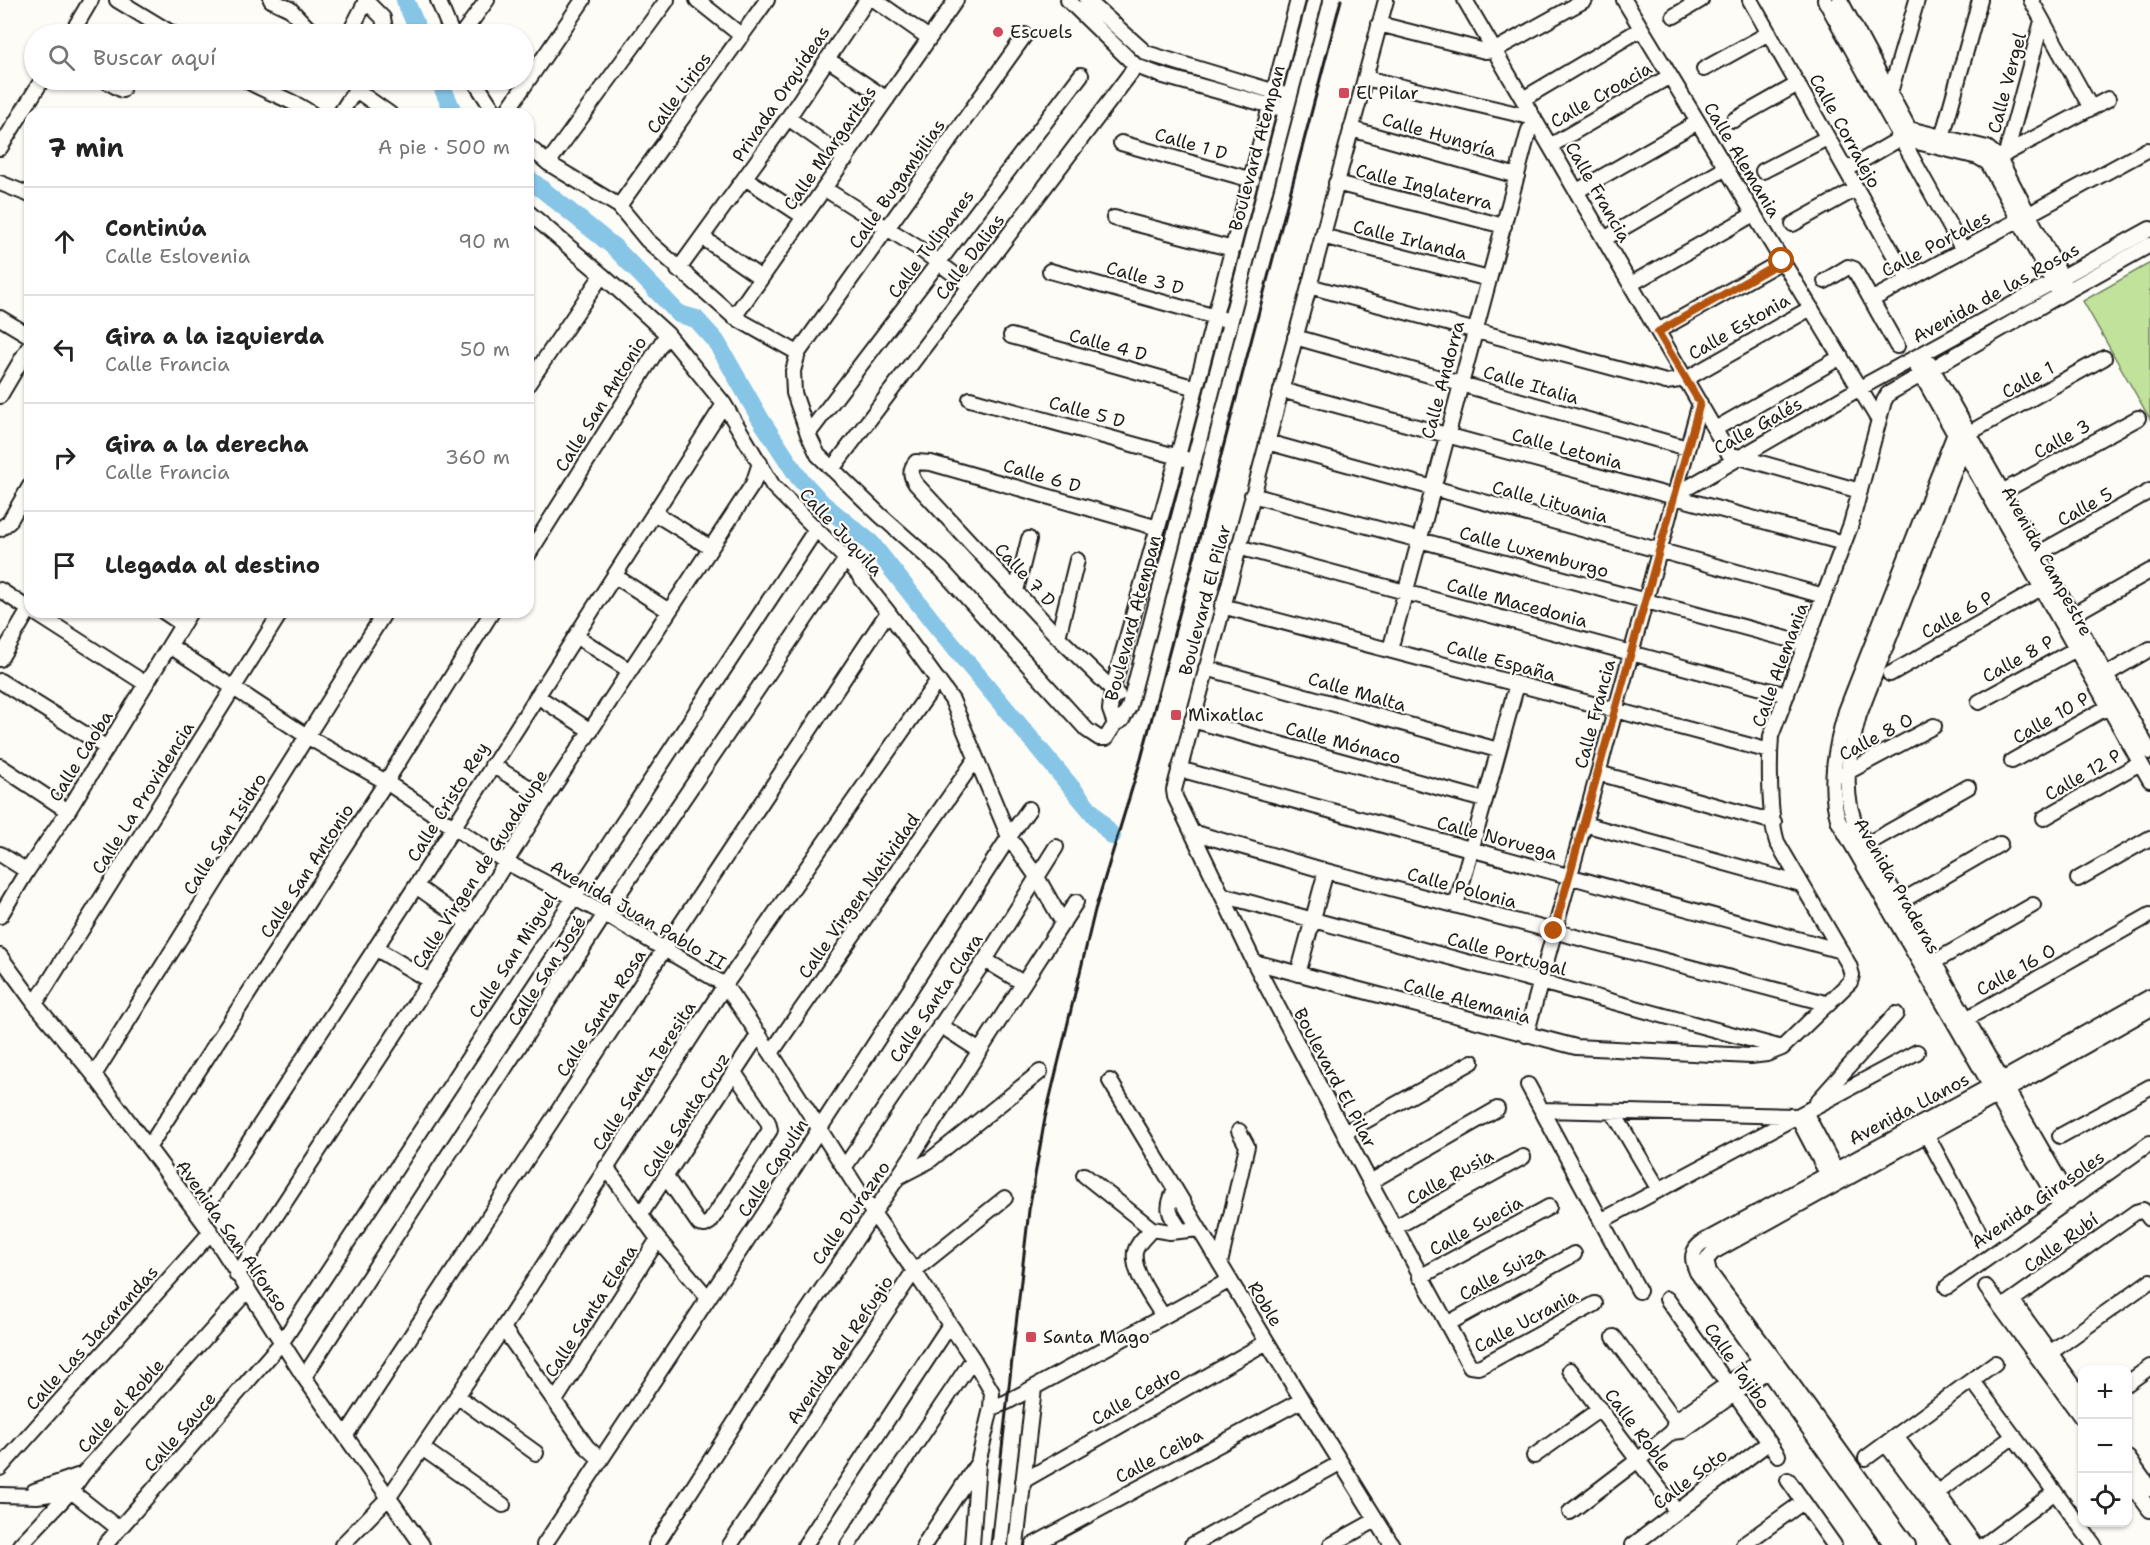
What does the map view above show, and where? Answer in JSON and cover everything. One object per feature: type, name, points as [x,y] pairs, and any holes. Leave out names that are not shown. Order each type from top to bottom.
[{"type":"street","points":[[117,0],[157,24]]},
{"type":"street","points":[[271,0],[292,4],[306,24]]},
{"type":"street","points":[[438,0],[448,24]]},
{"type":"street","points":[[469,24],[487,0]]},
{"type":"street","points":[[534,72],[583,0]]},
{"type":"street","points":[[548,163],[667,0]]},
{"type":"street","points":[[697,0],[742,36]]},
{"type":"street","name":"Calle Lirios","points":[[619,207],[768,0]]},
{"type":"street","name":"Privada Orquídeas","points":[[678,270],[788,118],[867,0]]},
{"type":"street","points":[[874,0],[929,38]]},
{"type":"street","name":"Calle Margaritas","points":[[734,317],[956,0]]},
{"type":"street","points":[[1068,0],[1136,66],[1160,75],[1286,110]]},
{"type":"street","name":"Boulevard Atempan","points":[[1299,0],[1178,456],[1112,691],[1110,710],[1115,724],[1126,714],[1130,703],[1315,0]]},
{"type":"street","name":"Boulevard El Pilar","points":[[1386,0],[1175,783],[1175,797],[1254,962],[1420,1277],[1468,1363],[1473,1368]]},
{"type":"street","points":[[1379,24],[1485,51],[1495,50],[1585,0]]},
{"type":"street","name":"Calle Alemania","points":[[1254,962],[1557,1043],[1592,1049],[1750,1056],[1767,1054],[1782,1048],[1852,978],[1849,965],[1777,842],[1770,751],[1771,736],[1844,543],[1878,418],[1624,0]]},
{"type":"street","points":[[1674,16],[1701,0]]},
{"type":"street","name":"Calle Corralejo","points":[[1750,0],[1908,280]]},
{"type":"street","points":[[1825,0],[1886,108],[1905,133],[1941,142],[1984,159],[1998,158],[2108,99]]},
{"type":"street","points":[[1840,0],[1849,7],[1890,92],[1905,133],[1963,250]]},
{"type":"street","points":[[1886,108],[1917,0]]},
{"type":"street","points":[[1941,142],[1980,0]]},
{"type":"street","points":[[2031,0],[2091,108]]},
{"type":"street","points":[[76,24],[88,1]]},
{"type":"street","points":[[354,24],[366,1],[383,18],[384,24]]},
{"type":"street","name":"Calle Francia","points":[[1468,1],[1729,454],[1739,457]]},
{"type":"street","points":[[1094,3],[1097,27]]},
{"type":"street","points":[[1094,3],[1133,43],[1154,56],[1289,96]]},
{"type":"street","points":[[1841,29],[1849,7]]},
{"type":"street","name":"Calle Vergel","points":[[1998,158],[2042,21]]},
{"type":"street","points":[[1523,99],[1641,29]]},
{"type":"street","points":[[1704,69],[1769,33]]},
{"type":"street","name":"Calle Bugambilias","points":[[798,353],[1025,35]]},
{"type":"street","points":[[827,59],[887,99]]},
{"type":"street","name":"Calle Dalias","points":[[832,469],[1136,66]]},
{"type":"street","name":"Calle Tulipanes","points":[[808,434],[1081,75]]},
{"type":"street","name":"Calle Croacia","points":[[1550,146],[1670,76]]},
{"type":"street","points":[[1365,78],[1535,120]]},
{"type":"street","points":[[1734,120],[1798,84]]},
{"type":"street","points":[[29,108],[37,90]]},
{"type":"street","points":[[265,90],[291,100],[303,108]]},
{"type":"street","points":[[344,108],[356,90]]},
{"type":"street","points":[[364,90],[384,108]]},
{"type":"street","points":[[480,90],[492,108]]},
{"type":"street","points":[[509,108],[521,90]]},
{"type":"street","points":[[0,148],[24,117]]},
{"type":"street","points":[[788,118],[846,159]]},
{"type":"street","name":"Calle Andorra","points":[[1390,650],[1529,130],[1535,120]]},
{"type":"street","points":[[1577,191],[1698,122]]},
{"type":"street","name":"Calle Hungría","points":[[1351,129],[1517,176]]},
{"type":"street","points":[[1846,170],[1905,133]]},
{"type":"street","points":[[1764,171],[1827,138]]},
{"type":"street","name":"Calle 1 D","points":[[1121,143],[1252,180]]},
{"type":"street","name":"Calle Portales","points":[[1871,300],[2147,150]]},
{"type":"street","points":[[534,151],[548,163],[619,207],[647,240],[678,270],[734,317],[798,353],[794,371],[794,393],[808,434],[818,454],[941,568],[1087,730],[1099,738],[1106,738],[1115,724]]},
{"type":"street","points":[[1998,158],[2024,217],[2064,292]]},
{"type":"street","points":[[1604,239],[1726,168]]},
{"type":"street","name":"Privada Orquídeas","points":[[745,178],[804,217]]},
{"type":"street","points":[[0,183],[24,193]]},
{"type":"street","name":"Calle Inglaterra","points":[[1336,183],[1504,226]]},
{"type":"street","points":[[825,189],[940,263],[970,286]]},
{"type":"street","points":[[1793,224],[1856,189]]},
{"type":"street","points":[[1631,284],[1754,214]]},
{"type":"street","points":[[1114,218],[1233,249]]},
{"type":"street","name":"Calle Juquila","points":[[534,219],[602,274],[667,334],[724,404],[773,486],[846,559],[888,612],[952,700],[975,760],[1009,837],[1037,877],[1064,923]]},
{"type":"street","name":"Avenida de las Rosas","points":[[1860,388],[2150,229]]},
{"type":"street","name":"Calle Irlanda","points":[[1322,236],[1489,279]]},
{"type":"street","points":[[702,237],[761,278]]},
{"type":"street","name":"Avenida de las Rosas","points":[[1878,418],[1888,394],[2150,245]]},
{"type":"street","points":[[1658,332],[1782,261]]},
{"type":"street","points":[[1825,281],[1848,267],[1854,268],[1897,346]]},
{"type":"street","name":"Calle 3 D","points":[[1050,271],[1230,321]]},
{"type":"street","points":[[534,375],[602,274]]},
{"type":"street","points":[[1309,286],[1666,382],[1686,379]]},
{"type":"street","name":"Calle Estonia","points":[[1686,379],[1811,308]]},
{"type":"street","points":[[0,318],[24,332]]},
{"type":"street","name":"Calle San Antonio","points":[[534,545],[667,334]]},
{"type":"street","name":"Calle 4 D","points":[[1011,336],[1196,388]]},
{"type":"street","name":"Calle Italia","points":[[1295,337],[1687,448]]},
{"type":"street","points":[[0,396],[24,355]]},
{"type":"street","points":[[1715,429],[1841,357]]},
{"type":"street","name":"Avenida Campestre","points":[[1918,357],[1960,418],[2002,492],[2032,557],[2042,588],[2076,649],[2145,732],[2150,752]]},
{"type":"street","name":"Calle 1","points":[[1969,433],[2104,358]]},
{"type":"street","name":"Avenida Campestre","points":[[1927,372],[1964,450],[2072,615],[2100,678],[2108,707],[2150,780]]},
{"type":"street","name":"Calle Galés","points":[[1674,496],[1860,388]]},
{"type":"street","name":"Calle Letonia","points":[[1281,390],[1844,543]]},
{"type":"street","name":"Calle 5 D","points":[[970,399],[1193,461]]},
{"type":"street","name":"Calle Francia","points":[[1526,1035],[1700,403]]},
{"type":"street","name":"Calle Cristo Rey","points":[[200,1217],[416,886],[724,404]]},
{"type":"street","name":"Avenida Praderas","points":[[1960,418],[1846,711],[1838,739],[1840,776],[1861,847],[2065,1202]]},
{"type":"street","name":"Calle 3","points":[[2002,492],[2138,418]]},
{"type":"street","name":"Avenida Praderas","points":[[1840,776],[1848,757],[1859,716],[1969,433]]},
{"type":"street","name":"Calle Lituania","points":[[1267,442],[1824,596]]},
{"type":"street","points":[[1739,457],[1860,491]]},
{"type":"street","name":"Calle 6 D","points":[[916,462],[931,463],[1158,528]]},
{"type":"street","name":"Calle 7 D","points":[[916,462],[912,466],[911,473],[916,484],[1058,637],[1112,691],[1130,703]]},
{"type":"street","name":"Calle Virgen de Guadalupe","points":[[237,1275],[468,923],[546,798],[753,484],[760,463]]},
{"type":"street","points":[[753,484],[773,486]]},
{"type":"street","points":[[1934,484],[1947,490]]},
{"type":"street","name":"Calle 5","points":[[2032,557],[2150,491]]},
{"type":"street","name":"Calle Luxemburgo","points":[[1252,495],[1806,644]]},
{"type":"street","points":[[0,529],[9,522],[24,496]]},
{"type":"street","points":[[654,513],[711,548]]},
{"type":"street","name":"Calle San Miguel","points":[[282,1342],[816,529]]},
{"type":"street","points":[[1016,591],[1029,539]]},
{"type":"street","name":"Calle Macedonia","points":[[1238,547],[1787,695]]},
{"type":"street","name":"Calle San José","points":[[304,1377],[605,914],[846,559]]},
{"type":"street","points":[[1058,637],[1077,560]]},
{"type":"street","points":[[2072,615],[2150,571]]},
{"type":"street","points":[[615,576],[669,611]]},
{"type":"street","name":"Calle 6 P","points":[[1890,674],[2042,588]]},
{"type":"street","points":[[0,590],[24,605]]},
{"type":"street","name":"Calle España","points":[[1222,606],[1770,751]]},
{"type":"street","name":"Calle Santa Rosa","points":[[346,1435],[664,948],[888,612]]},
{"type":"street","points":[[0,659],[26,618]]},
{"type":"street","points":[[43,618],[146,684]]},
{"type":"street","points":[[173,618],[182,624]]},
{"type":"street","name":"Calle Caoba","points":[[0,916],[68,811],[186,618]]},
{"type":"street","name":"Calle La Providencia","points":[[35,1004],[277,618]]},
{"type":"street","name":"Calle San Isidro","points":[[94,1075],[381,618]]},
{"type":"street","name":"Calle San Antonio","points":[[148,1148],[386,782],[488,618]]},
{"type":"street","points":[[576,636],[630,670]]},
{"type":"street","name":"Avenida Juan Pablo II","points":[[170,646],[308,736],[386,782],[506,862],[605,914],[725,986],[759,1034],[873,1213],[973,1359],[992,1392],[991,1408]]},
{"type":"street","name":"Calle 8 P","points":[[1979,702],[2076,649]]},
{"type":"street","points":[[2100,678],[2150,649]]},
{"type":"street","name":"Calle Malta","points":[[1206,668],[1498,750]]},
{"type":"street","name":"Calle Santa Teresita","points":[[342,1545],[388,1497],[422,1448],[503,1328],[725,986],[938,680]]},
{"type":"street","points":[[0,681],[107,748]]},
{"type":"street","points":[[1456,905],[1516,684]]},
{"type":"street","points":[[537,696],[591,731]]},
{"type":"street","name":"Calle 10 P","points":[[2012,761],[2108,707]]},
{"type":"street","name":"Calle Mónaco","points":[[1192,720],[1484,800]]},
{"type":"street","name":"Calle 8 O","points":[[1840,776],[1934,726]]},
{"type":"street","name":"Calle Virgen Natividad","points":[[771,1053],[975,760]]},
{"type":"street","name":"Calle 12 P","points":[[2044,818],[2140,763]]},
{"type":"street","points":[[492,765],[546,798]]},
{"type":"street","points":[[0,766],[68,811]]},
{"type":"street","name":"Calle Noruega","points":[[1179,769],[1840,951]]},
{"type":"street","points":[[1598,773],[1774,822]]},
{"type":"street","points":[[1861,847],[1968,787]]},
{"type":"street","name":"Calle Capulín","points":[[544,1545],[1029,809]]},
{"type":"street","points":[[1584,824],[1801,884]]},
{"type":"street","name":"Calle Polonia","points":[[1192,832],[1326,871],[1828,1004]]},
{"type":"street","points":[[2078,879],[2150,838]]},
{"type":"street","points":[[1900,902],[2000,844]]},
{"type":"street","name":"Calle Santa Clara","points":[[844,1168],[985,960],[1056,847]]},
{"type":"street","name":"Avenida Praderas","points":[[1861,847],[1900,902],[1966,1019],[1999,1088]]},
{"type":"street","points":[[0,854],[27,871]]},
{"type":"street","points":[[1298,974],[1326,871]]},
{"type":"street","points":[[416,886],[468,923]]},
{"type":"street","name":"Calle Portugal","points":[[1222,895],[1782,1048]]},
{"type":"street","name":"Calle Durazno","points":[[656,1545],[791,1335],[898,1177],[1076,902]]},
{"type":"street","points":[[1934,962],[2033,905]]},
{"type":"street","name":"Calle 16 O","points":[[1966,1019],[2150,915]]},
{"type":"street","points":[[375,948],[430,981]]},
{"type":"street","name":"Avenida San Alfonso","points":[[0,956],[35,1004],[94,1075],[211,1232],[304,1377],[422,1545]]},
{"type":"street","points":[[985,960],[1023,983]]},
{"type":"street","name":"Avenida Llanos","points":[[1999,1088],[2150,997]]},
{"type":"street","name":"Avenida Llanos","points":[[1892,1545],[1699,1259],[1834,1177],[2150,1009]]},
{"type":"street","points":[[1542,1110],[1805,1112],[1896,1014]]},
{"type":"street","points":[[940,1025],[980,1051]]},
{"type":"street","name":"Calle Santa Cruz","points":[[641,1214],[735,1074],[759,1034]]},
{"type":"street","points":[[1601,1221],[1917,1052]]},
{"type":"street","points":[[1344,1133],[1472,1062]]},
{"type":"street","points":[[898,1177],[929,1161],[1040,1072]]},
{"type":"street","points":[[666,1177],[699,1224],[705,1225],[710,1222],[770,1130],[768,1122],[735,1074]]},
{"type":"street","name":"Roble","points":[[1110,1081],[1340,1463],[1392,1545]]},
{"type":"street","points":[[1528,1085],[1639,1291]]},
{"type":"street","points":[[2060,1136],[2150,1087]]},
{"type":"street","points":[[1370,1182],[1497,1108]]},
{"type":"street","points":[[1613,1112],[1659,1190]]},
{"type":"street","points":[[1805,1112],[1834,1177]]},
{"type":"street","points":[[1924,1129],[1980,1234]]},
{"type":"street","points":[[1220,1263],[1247,1146],[1239,1131]]},
{"type":"street","name":"Avenida Girasoles","points":[[1947,1287],[2150,1143]]},
{"type":"street","name":"Calle Rusia","points":[[1394,1228],[1523,1157]]},
{"type":"street","points":[[606,1167],[658,1239],[708,1298]]},
{"type":"street","points":[[1084,1175],[1152,1230],[1161,1232],[1199,1229]]},
{"type":"street","points":[[1175,1189],[1168,1203],[1172,1217],[1181,1231]]},
{"type":"street","name":"Avenida del Refugio","points":[[730,1545],[914,1271],[1005,1198]]},
{"type":"street","name":"Calle Suecia","points":[[1420,1277],[1549,1207]]},
{"type":"street","name":"Calle Rubí","points":[[2007,1304],[2130,1215],[2146,1215]]},
{"type":"street","points":[[1152,1230],[1140,1242],[1135,1252],[1136,1266],[1163,1316]]},
{"type":"street","name":"Calle Las Jacarandas","points":[[0,1468],[211,1232]]},
{"type":"street","name":"Calle Santa Elena","points":[[555,1401],[658,1239]]},
{"type":"street","name":"Calle Suiza","points":[[1447,1324],[1574,1254]]},
{"type":"street","points":[[972,1545],[978,1463],[991,1408],[1034,1388],[1230,1280]]},
{"type":"street","points":[[2045,1357],[2150,1281]]},
{"type":"street","points":[[1986,1287],[2007,1304],[2045,1357],[2078,1411]]},
{"type":"street","name":"Calle el Roble","points":[[20,1545],[71,1491],[83,1474],[248,1290]]},
{"type":"street","name":"Calle Tajibo","points":[[1667,1299],[1778,1455]]},
{"type":"street","name":"Calle Ucrania","points":[[1473,1368],[1483,1365],[1595,1304]]},
{"type":"street","points":[[805,1545],[949,1326]]},
{"type":"street","points":[[503,1328],[587,1447],[601,1460]]},
{"type":"street","points":[[1614,1337],[1676,1428]]},
{"type":"street","name":"Calle Sauce","points":[[105,1545],[282,1342]]},
{"type":"street","name":"Calle Cedro","points":[[1023,1481],[1267,1342]]},
{"type":"street","points":[[2045,1357],[2078,1392]]},
{"type":"street","points":[[848,1545],[973,1359]]},
{"type":"street","points":[[1570,1512],[1676,1428],[1769,1362]]},
{"type":"street","name":"Avenida Llanos","points":[[1769,1362],[1908,1545]]},
{"type":"street","points":[[1866,1458],[1995,1363]]},
{"type":"street","points":[[2132,1380],[2150,1367]]},
{"type":"street","name":"Calle Roble","points":[[1570,1370],[1677,1512]]},
{"type":"street","points":[[1972,1380],[2094,1545]]},
{"type":"street","points":[[1016,1545],[1034,1388]]},
{"type":"street","points":[[457,1396],[536,1453]]},
{"type":"street","name":"Calle Ceiba","points":[[1033,1545],[1302,1400]]},
{"type":"street","points":[[1534,1456],[1600,1409]]},
{"type":"street","points":[[1932,1496],[2014,1436]]},
{"type":"street","points":[[1891,1440],[1932,1496],[1975,1545]]},
{"type":"street","name":"Calle Soto","points":[[1633,1545],[1768,1443]]},
{"type":"street","points":[[422,1448],[503,1505]]},
{"type":"street","points":[[924,1545],[978,1463]]},
{"type":"street","points":[[1192,1545],[1340,1463]]},
{"type":"street","points":[[2132,1465],[2150,1489]]},
{"type":"street","points":[[25,1496],[42,1487],[83,1474]]},
{"type":"street","points":[[1788,1480],[1834,1545]]},
{"type":"street","points":[[2132,1486],[2148,1504]]},
{"type":"street","points":[[0,1495],[37,1496],[71,1491],[118,1529]]},
{"type":"street","points":[[1984,1545],[2055,1492]]},
{"type":"street","points":[[1932,1496],[1960,1545]]},
{"type":"street","points":[[1747,1544],[1803,1502]]},
{"type":"street","points":[[1331,1545],[1376,1520]]},
{"type":"green space","points":[[2150,263],[2150,419],[2083,301]]},
{"type":"waterway","points":[[405,0],[416,24]]},
{"type":"waterway","points":[[443,90],[451,108]]},
{"type":"waterway","points":[[534,183],[614,247],[679,314],[696,319],[716,341],[761,420],[799,478],[823,504],[871,543],[934,623],[1112,836]]},
{"type":"railway","points":[[991,1545],[1029,1210],[1045,1118],[1095,910],[1141,759],[1341,0]]},
{"type":"place","name":"Escuels","points":[[998,32]]},
{"type":"place","name":"El Pilar","points":[[1344,93]]},
{"type":"place","name":"Mixatlac","points":[[1176,715]]},
{"type":"place","name":"Santa Mago","points":[[1031,1337]]},
{"type":"route","points":[[1554,931],[1700,403],[1658,332],[1782,261]]}]
